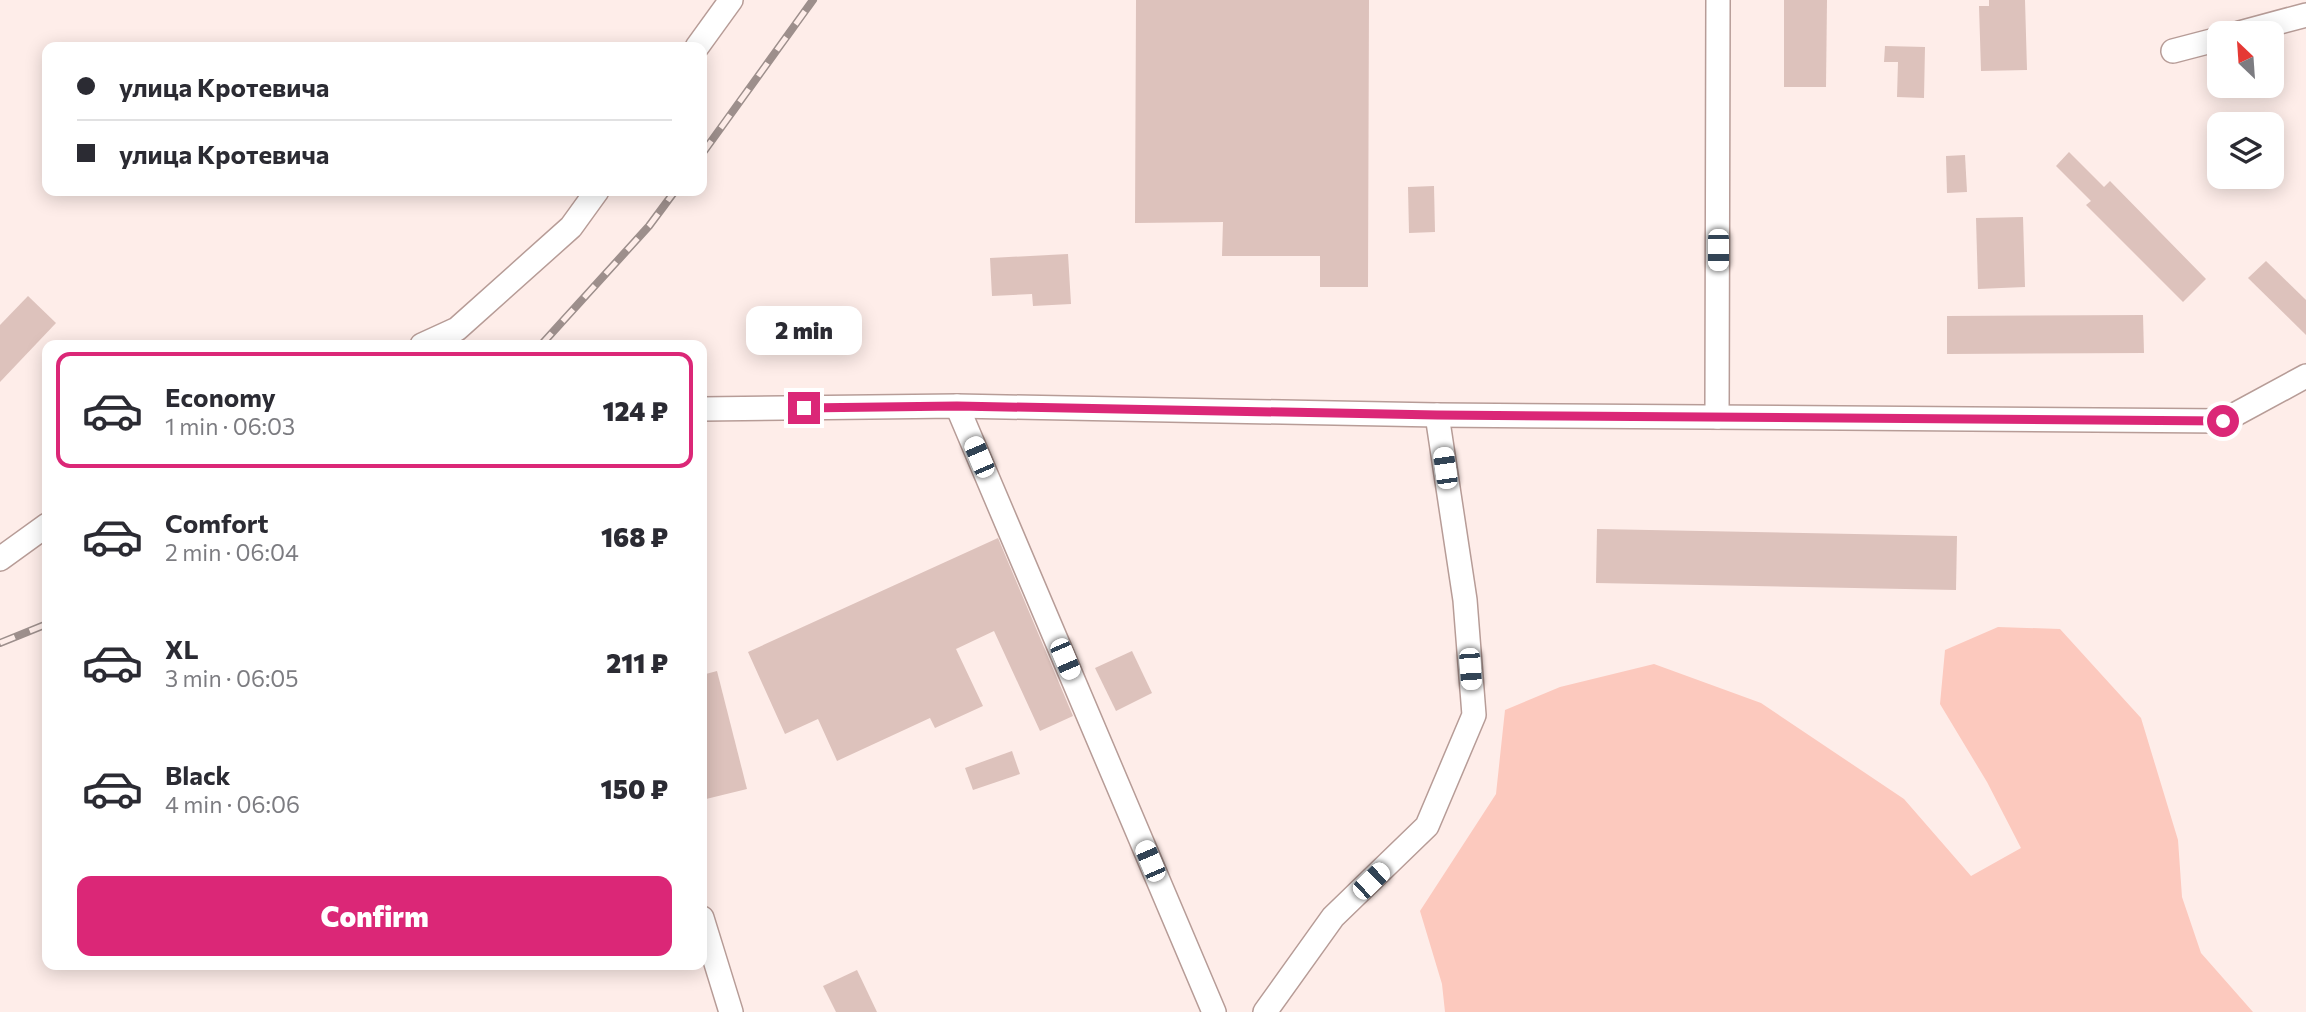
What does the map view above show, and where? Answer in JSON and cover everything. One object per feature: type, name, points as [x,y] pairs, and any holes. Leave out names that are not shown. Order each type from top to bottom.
[{"type":"street","points":[[701,42],[731,0]]},
{"type":"street","points":[[1717,417],[1718,0]]},
{"type":"street","points":[[2284,21],[2306,15]]},
{"type":"street","points":[[2173,51],[2207,42]]},
{"type":"street","points":[[433,340],[457,329],[571,227],[593,196]]},
{"type":"street","points":[[707,409],[957,406],[1437,415],[2223,421],[2306,376]]},
{"type":"street","points":[[957,406],[1214,1012]]},
{"type":"street","points":[[1265,1012],[1333,917],[1427,826],[1474,715],[1465,600],[1437,415]]},
{"type":"street","points":[[0,559],[42,529]]},
{"type":"street","points":[[707,934],[731,1012]]},
{"type":"shaded area","points":[[1998,627],[2060,629],[2141,718],[2178,840],[2182,897],[2201,953],[2253,1012],[1445,1012],[1442,984],[1420,911],[1496,794],[1505,710],[1560,687],[1654,664],[1761,703],[1904,799],[1971,876],[2021,848],[1987,782],[1940,704],[1945,650]]},
{"type":"building","points":[[1136,0],[1369,0],[1368,287],[1320,287],[1320,256],[1222,256],[1223,222],[1135,223]]},
{"type":"building","points":[[1784,0],[1827,0],[1826,87],[1784,87]]},
{"type":"building","points":[[1989,0],[2025,0],[2027,70],[1981,71],[1979,6],[1989,6]]},
{"type":"building","points":[[1885,46],[1925,47],[1924,98],[1897,97],[1898,62],[1884,62]]},
{"type":"building","points":[[2069,152],[2104,187],[2110,181],[2206,279],[2183,302],[2086,205],[2091,201],[2056,166]]},
{"type":"building","points":[[1965,155],[1967,192],[1947,193],[1946,156]]},
{"type":"building","points":[[1434,186],[1435,232],[1409,233],[1408,187]]},
{"type":"building","points":[[2023,217],[2025,287],[1978,289],[1976,218]]},
{"type":"building","points":[[1068,254],[1071,304],[1033,306],[1032,294],[992,296],[990,258]]},
{"type":"building","points":[[2266,261],[2306,300],[2306,335],[2248,278]]},
{"type":"building","points":[[28,296],[56,323],[0,382],[0,325]]},
{"type":"building","points":[[2143,315],[2144,353],[1947,354],[1947,316]]},
{"type":"building","points":[[1597,529],[1957,536],[1956,590],[1596,583]]},
{"type":"building","points":[[998,538],[1073,716],[1040,731],[994,631],[956,649],[983,706],[935,728],[930,718],[837,761],[818,719],[785,734],[748,652]]},
{"type":"building","points":[[1132,651],[1152,693],[1116,711],[1095,668]]},
{"type":"building","points":[[717,671],[747,789],[707,799],[707,674]]},
{"type":"building","points":[[1012,751],[1020,774],[973,790],[965,768]]},
{"type":"building","points":[[857,970],[877,1012],[836,1012],[823,986]]},
{"type":"railway","points":[[707,147],[813,0]]},
{"type":"railway","points":[[546,340],[649,226],[671,196]]},
{"type":"railway","points":[[0,643],[42,626]]},
{"type":"route","points":[[804,408],[957,406],[1437,415],[2223,421]]}]
